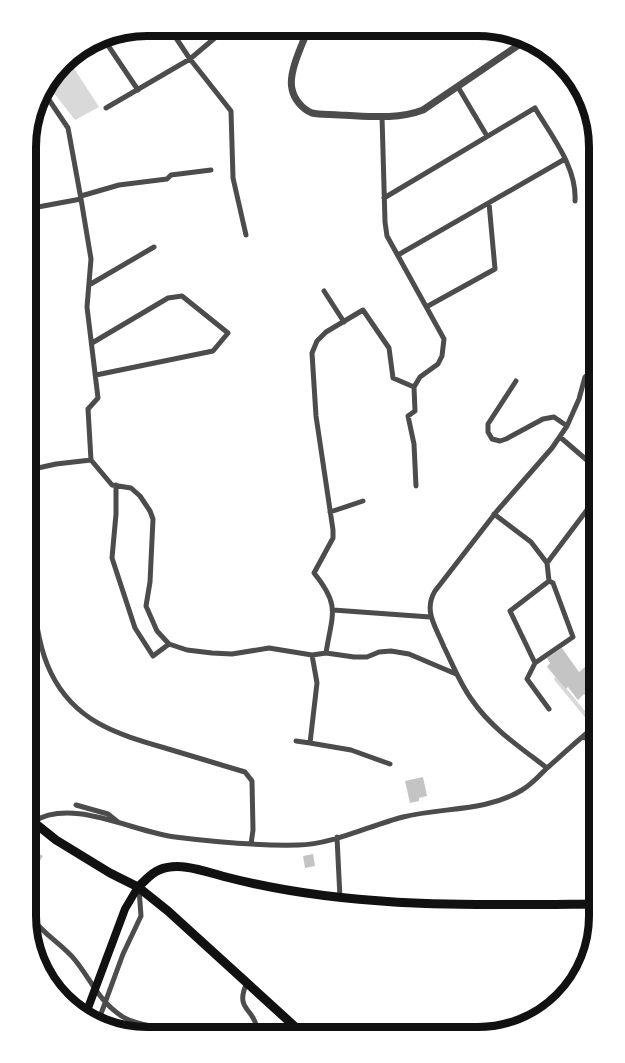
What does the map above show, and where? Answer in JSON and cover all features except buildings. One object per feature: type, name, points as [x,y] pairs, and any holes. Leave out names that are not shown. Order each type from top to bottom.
[{"type":"highway","points":[[36,824],[56,840],[138,887],[168,911],[295,1027]]},
{"type":"highway","points":[[138,887],[160,869],[182,868],[247,883],[361,901],[484,905],[589,904]]},
{"type":"main road","points":[[87,1010],[125,909],[138,887]]},
{"type":"street","points":[[175,36],[231,111],[233,178],[246,235]]},
{"type":"street","points":[[106,108],[190,59],[217,36]]},
{"type":"street","points":[[306,36],[291,79],[292,89],[302,108],[312,113],[322,114],[382,116],[413,114],[423,110],[520,44]]},
{"type":"street","points":[[107,43],[138,90]]},
{"type":"street","points":[[458,87],[488,136]]},
{"type":"street","points":[[48,97],[68,129],[91,259],[87,306],[98,398],[88,409],[91,460],[112,484],[131,488],[140,496],[150,511],[153,519],[150,582],[146,606],[157,631],[169,645],[187,650],[212,653],[269,648],[312,655],[326,653],[354,657],[367,657],[379,651],[391,651],[409,654],[456,674]]},
{"type":"street","points":[[384,198],[535,108],[569,166],[576,190],[575,201]]},
{"type":"street","points":[[382,116],[387,236],[428,306],[444,339],[438,364],[420,377],[414,387],[415,411],[408,416],[414,444],[416,486]]},
{"type":"street","points":[[398,255],[565,159]]},
{"type":"street","points":[[36,206],[81,197],[119,185],[211,170]]},
{"type":"street","points":[[428,306],[495,269],[489,203]]},
{"type":"street","points":[[89,285],[154,247]]},
{"type":"street","points":[[324,291],[344,322]]},
{"type":"street","points":[[92,343],[168,298],[182,296],[228,333],[213,351],[96,375]]},
{"type":"street","points":[[326,653],[333,610],[330,595],[314,573],[333,538],[316,416],[312,353],[316,341],[326,332],[363,310],[389,348],[393,378],[414,387]]},
{"type":"street","points":[[547,768],[510,740],[472,702],[456,674],[430,617],[430,605],[435,591],[494,514],[560,437],[579,399],[585,377],[589,373]]},
{"type":"street","points":[[516,381],[488,424],[488,432],[492,439],[500,441],[543,419],[554,417],[567,426]]},
{"type":"street","points":[[560,437],[589,462]]},
{"type":"street","points":[[36,468],[91,460]]},
{"type":"street","points":[[116,485],[112,558],[115,572],[135,628],[153,656],[169,645]]},
{"type":"street","points":[[330,512],[363,501]]},
{"type":"street","points":[[547,562],[589,507]]},
{"type":"street","points":[[494,514],[531,542],[547,562],[549,581],[553,583],[573,637],[535,663],[526,679],[549,709]]},
{"type":"street","points":[[535,663],[510,611],[549,581]]},
{"type":"street","points":[[333,610],[430,617]]},
{"type":"street","points":[[36,616],[50,671],[70,701],[94,722],[116,733],[245,772],[252,781],[251,844]]},
{"type":"street","points":[[310,743],[317,683],[312,655]]},
{"type":"street","points":[[36,819],[61,813],[82,814],[172,837],[251,844],[301,845],[404,817],[504,800],[525,788],[589,731]]},
{"type":"street","points":[[584,735],[589,741]]},
{"type":"street","points":[[296,741],[351,750],[390,764]]},
{"type":"street","points":[[76,805],[108,814],[119,823]]},
{"type":"street","points":[[337,837],[340,897]]},
{"type":"street","points":[[100,1017],[123,954],[141,916],[138,887]]},
{"type":"street","points":[[36,922],[75,960],[105,1004],[127,1019],[159,1027]]},
{"type":"street","points":[[246,984],[242,996],[243,1004],[257,1027]]},
{"type":"shaded area","points":[[72,65],[99,107],[75,120],[52,90]]},
{"type":"waterway","points":[[556,679],[589,719]]}]
